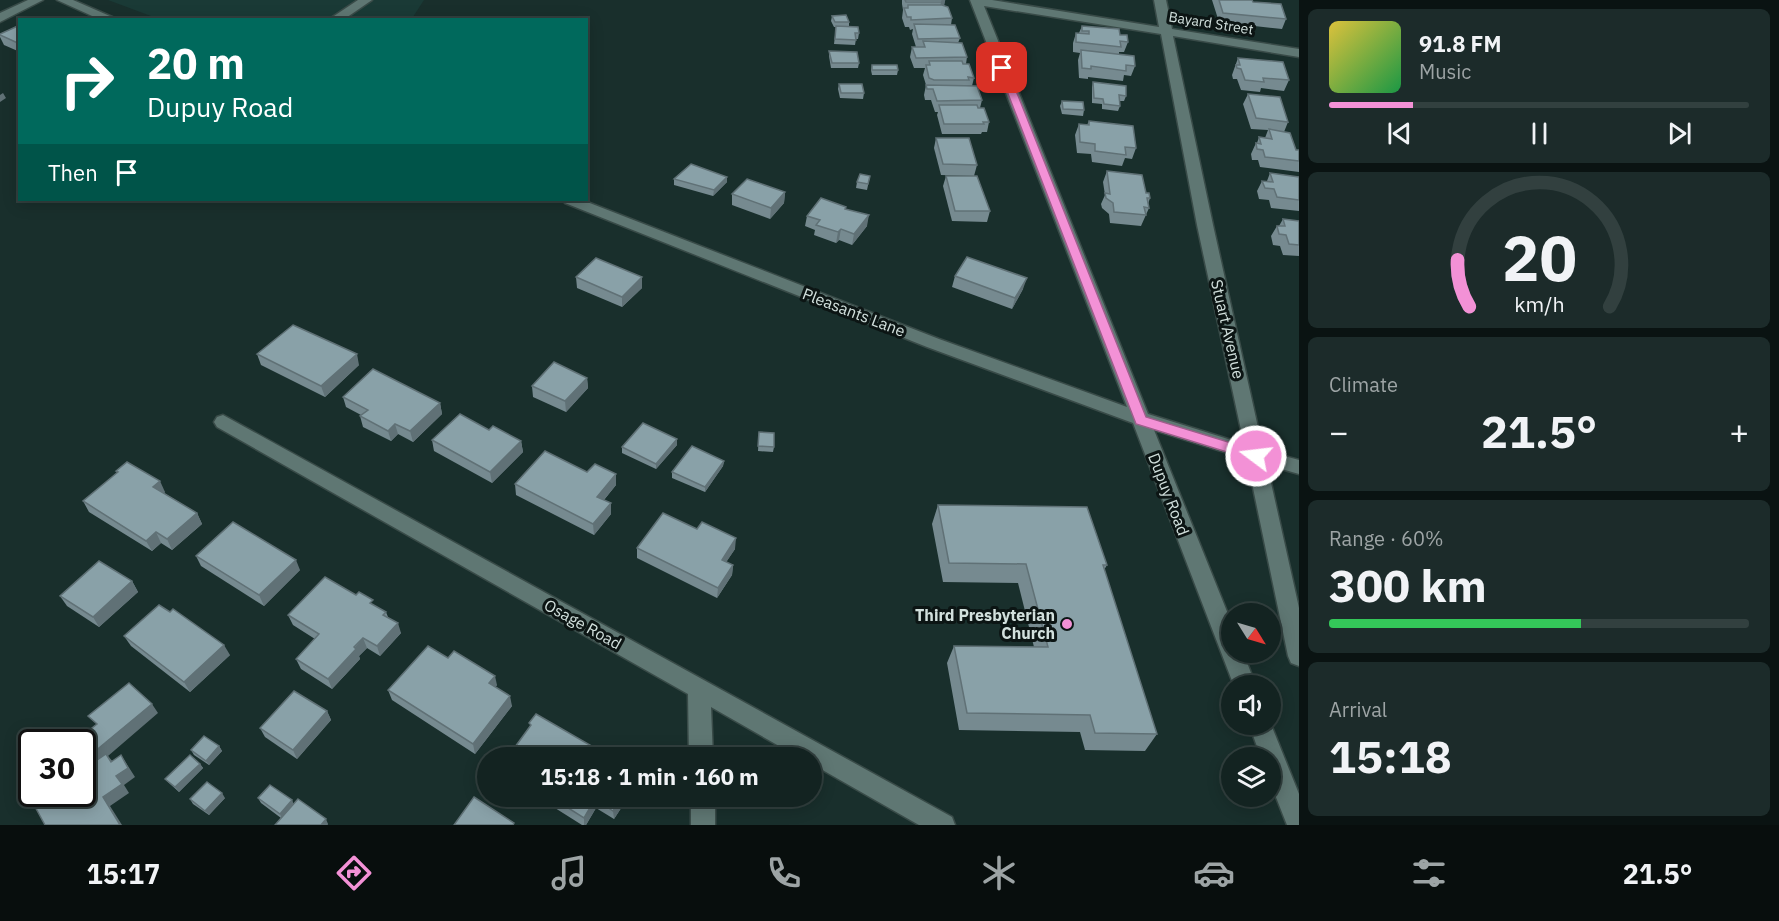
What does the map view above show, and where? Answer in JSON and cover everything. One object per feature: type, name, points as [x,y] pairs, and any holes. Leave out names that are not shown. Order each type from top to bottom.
[{"type":"street","points":[[0,18],[37,0]]},
{"type":"street","points":[[63,0],[108,18]]},
{"type":"street","points":[[337,18],[366,0]]},
{"type":"street","name":"Stuart Avenue","points":[[1160,0],[1205,225],[1299,656]]},
{"type":"street","name":"Bayard Street","points":[[976,1],[1299,52]]},
{"type":"street","name":"Dupuy Road","points":[[976,1],[1221,624]]},
{"type":"street","name":"Pleasants Lane","points":[[573,201],[791,288],[1141,420],[1299,467]]},
{"type":"street","name":"Osage Road","points":[[223,422],[943,825]]},
{"type":"street","points":[[699,690],[701,747]]},
{"type":"street","points":[[1264,735],[1299,825]]},
{"type":"street","points":[[703,807],[704,825]]},
{"type":"shaded area","points":[[108,0],[424,0],[412,18],[156,18]]},
{"type":"building","points":[[905,0],[945,0],[906,2]]},
{"type":"building","points":[[1219,0],[1252,0],[1253,2],[1281,4],[1286,19],[1223,13]]},
{"type":"building","points":[[908,5],[942,5],[948,7],[952,18],[911,20],[911,17],[907,17],[904,8],[908,8]]},
{"type":"building","points":[[846,15],[849,22],[835,22],[832,16]]},
{"type":"building","points":[[914,24],[955,25],[960,38],[918,39]]},
{"type":"building","points":[[18,26],[18,43],[0,35]]},
{"type":"building","points":[[836,26],[858,27],[859,33],[855,33],[856,40],[835,39]]},
{"type":"building","points":[[1082,26],[1119,29],[1120,35],[1127,35],[1128,42],[1120,41],[1121,47],[1076,42],[1076,33],[1089,34],[1089,31],[1082,31]]},
{"type":"building","points":[[923,41],[962,43],[967,57],[916,58],[912,47],[925,47]]},
{"type":"building","points":[[1081,50],[1134,56],[1135,66],[1126,65],[1126,71],[1091,66],[1091,69],[1082,68]]},
{"type":"building","points":[[829,51],[857,52],[859,63],[832,63]]},
{"type":"building","points":[[1238,58],[1283,62],[1289,80],[1263,78],[1264,82],[1245,80],[1241,69],[1236,65],[1240,65]]},
{"type":"building","points":[[929,61],[962,61],[963,64],[969,64],[974,78],[934,80],[929,78],[926,65],[930,65]]},
{"type":"building","points":[[872,65],[897,65],[898,70],[872,70]]},
{"type":"building","points":[[1093,82],[1126,86],[1126,96],[1119,95],[1120,106],[1104,104],[1103,99],[1094,98]]},
{"type":"building","points":[[839,84],[862,84],[864,93],[841,93]]},
{"type":"building","points":[[926,85],[977,86],[982,100],[937,101],[933,89],[927,89]]},
{"type":"building","points":[[1248,94],[1280,97],[1288,122],[1256,118]]},
{"type":"building","points":[[1062,101],[1083,102],[1084,110],[1063,109]]},
{"type":"building","points":[[939,105],[977,105],[978,108],[984,108],[989,122],[944,124]]},
{"type":"building","points":[[1089,121],[1133,126],[1136,148],[1125,147],[1126,155],[1095,151],[1095,144],[1080,142],[1079,124],[1089,125]]},
{"type":"building","points":[[1269,129],[1290,133],[1296,150],[1299,150],[1299,161],[1265,157],[1263,150],[1257,149],[1256,143],[1261,144],[1259,137],[1272,139]]},
{"type":"building","points":[[936,138],[969,138],[977,165],[943,164]]},
{"type":"building","points":[[691,164],[727,177],[714,190],[674,179]]},
{"type":"building","points":[[1107,171],[1142,175],[1146,193],[1149,193],[1150,198],[1147,198],[1149,208],[1144,207],[1146,215],[1114,212],[1113,203],[1106,198],[1105,193],[1110,194]]},
{"type":"building","points":[[1270,173],[1299,177],[1299,200],[1277,197],[1274,189],[1265,188],[1262,181],[1273,182]]},
{"type":"building","points":[[860,174],[870,176],[868,184],[857,182]]},
{"type":"building","points":[[946,176],[977,176],[990,211],[955,211]]},
{"type":"building","points":[[747,179],[785,192],[771,208],[732,194]]},
{"type":"building","points":[[821,198],[846,207],[845,209],[869,215],[854,234],[841,229],[838,232],[816,225],[820,220],[807,216]]},
{"type":"building","points":[[1283,219],[1299,221],[1299,245],[1289,244],[1286,235],[1279,234],[1277,226],[1285,226]]},
{"type":"building","points":[[967,257],[1027,278],[1015,298],[955,276]]},
{"type":"building","points":[[596,258],[642,277],[622,297],[576,277]]},
{"type":"building","points":[[293,325],[357,354],[321,386],[257,354]]},
{"type":"building","points":[[554,362],[587,378],[565,401],[532,386]]},
{"type":"building","points":[[373,369],[440,403],[410,431],[395,424],[388,431],[360,416],[368,410],[343,397]]},
{"type":"building","points":[[460,414],[489,430],[493,426],[521,441],[490,472],[432,440]]},
{"type":"building","points":[[643,423],[677,439],[656,464],[622,447]]},
{"type":"building","points":[[759,432],[774,433],[774,447],[758,446]]},
{"type":"building","points":[[692,446],[724,461],[705,487],[672,472]]},
{"type":"building","points":[[545,451],[587,472],[595,464],[616,474],[597,497],[611,503],[593,524],[515,484]]},
{"type":"building","points":[[127,462],[160,481],[153,487],[197,513],[167,539],[156,532],[146,541],[83,501]]},
{"type":"building","name":"Third Presbyterian Church","points":[[938,505],[1087,507],[1107,565],[1103,565],[1157,734],[1095,733],[1090,715],[967,713],[954,646],[1048,647],[1026,564],[949,563]]},
{"type":"building","points":[[663,513],[697,529],[702,522],[736,538],[722,560],[733,565],[718,588],[637,548]]},
{"type":"building","points":[[233,522],[296,560],[259,595],[196,556]]},
{"type":"building","points":[[99,561],[132,581],[93,617],[60,596]]},
{"type":"building","points":[[325,577],[356,595],[359,592],[373,600],[370,603],[386,612],[383,615],[398,623],[377,646],[363,638],[354,647],[356,649],[328,679],[296,659],[319,634],[288,615]]},
{"type":"building","points":[[159,605],[170,612],[173,609],[224,645],[184,682],[124,636]]},
{"type":"building","points":[[428,646],[448,658],[454,651],[495,676],[489,683],[510,696],[473,744],[388,690]]},
{"type":"building","points":[[129,683],[152,704],[96,750],[96,729],[91,729],[97,724],[88,716]]},
{"type":"building","points":[[294,691],[327,711],[293,750],[260,728]]},
{"type":"building","points":[[536,714],[593,747],[515,747],[531,725],[529,723]]},
{"type":"building","points":[[204,736],[219,746],[206,761],[191,750]]},
{"type":"building","points":[[106,754],[111,762],[121,755],[128,768],[116,776],[122,784],[103,797],[120,825],[45,825],[35,807],[96,807],[96,761]]},
{"type":"building","points":[[190,755],[200,764],[175,787],[165,779]]},
{"type":"building","points":[[207,782],[222,793],[205,811],[190,799]]},
{"type":"building","points":[[270,785],[292,800],[280,814],[258,798]]},
{"type":"building","points":[[474,797],[477,799],[477,807],[489,807],[514,823],[513,825],[454,825]]},
{"type":"building","points":[[298,799],[326,819],[321,825],[275,825]]},
{"type":"building","points":[[566,807],[590,807],[584,818]]},
{"type":"place","name":"Third Presbyterian Church","points":[[1067,624]]},
{"type":"route","points":[[1002,68],[1141,420],[1256,456]]}]
